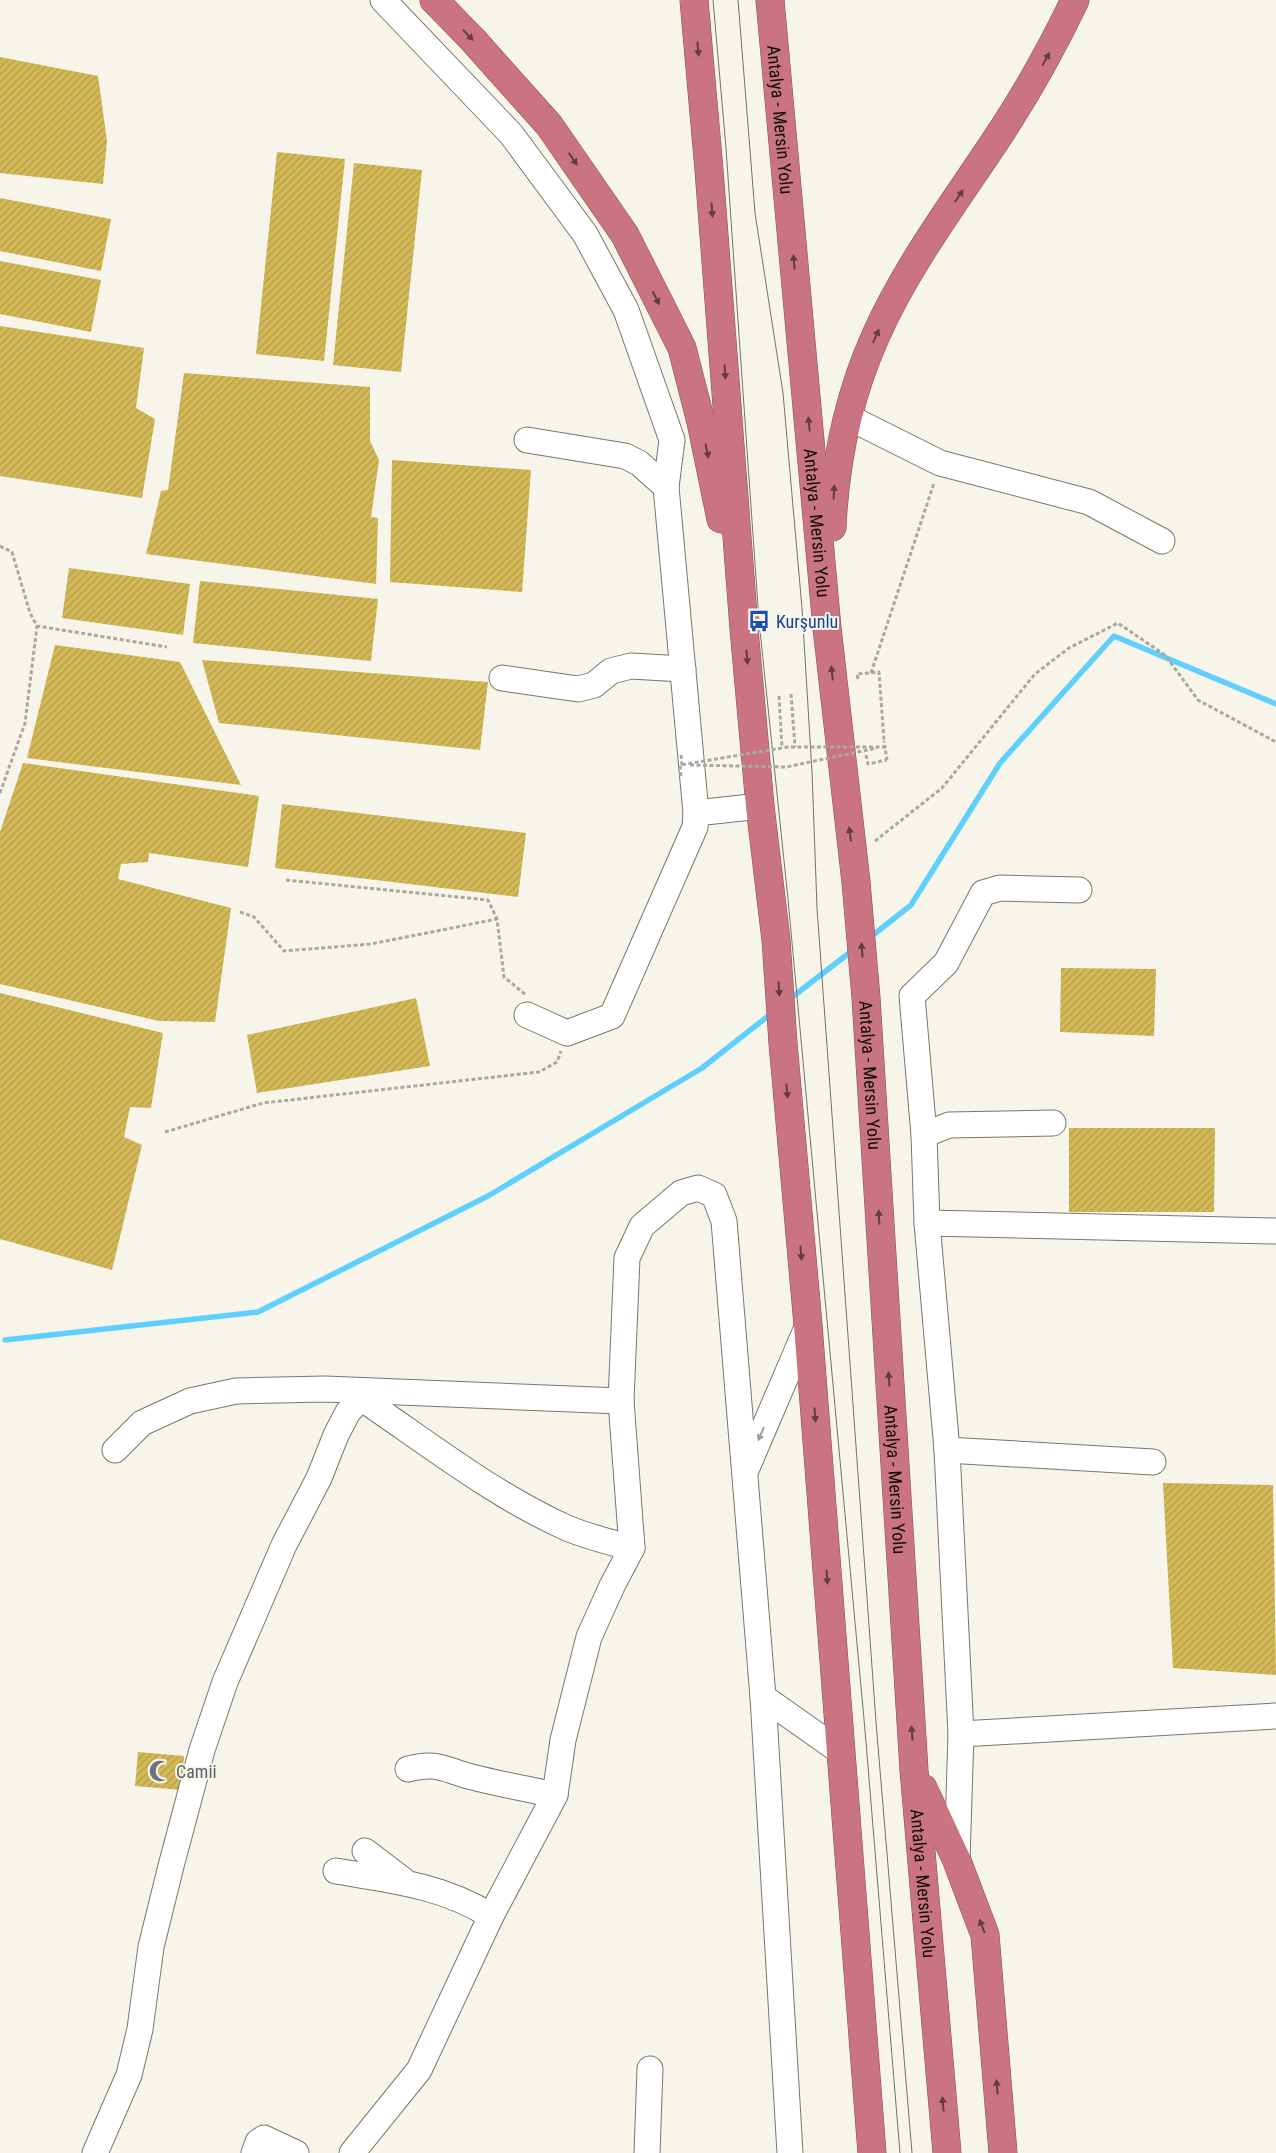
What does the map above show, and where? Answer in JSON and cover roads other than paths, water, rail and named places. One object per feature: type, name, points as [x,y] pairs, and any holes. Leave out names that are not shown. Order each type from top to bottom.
[{"type":"highway","points":[[434,0],[474,40],[549,125],[625,235],[682,348],[701,422],[744,629]]},
{"type":"highway","points":[[694,0],[710,170],[744,629],[760,806],[776,940],[783,1043],[808,1325],[872,2153]]},
{"type":"highway","name":"Antalya - Mersin Yolu","points":[[770,0],[828,628],[866,998],[914,1770],[947,2153]]},
{"type":"highway","points":[[828,628],[834,482],[852,398],[875,336],[925,247],[1046,60],[1075,0]]},
{"type":"highway","points":[[914,1770],[956,1861],[985,1936],[1003,2153]]},
{"type":"street","points":[[383,0],[511,134],[585,234],[626,310],[672,440],[666,487],[696,813],[695,827],[612,1016],[567,1032],[527,1014]]},
{"type":"street","points":[[848,417],[940,463],[1089,502],[1162,541]]},
{"type":"street","points":[[527,440],[625,456],[639,463],[666,487]]},
{"type":"street","points":[[502,678],[578,689],[594,685],[612,671],[631,666],[683,669]]},
{"type":"street","points":[[696,813],[760,806]]},
{"type":"street","points":[[956,1861],[961,1734],[947,1450],[927,1223],[924,1135],[912,996],[946,964],[983,893],[1000,888],[1079,890]]},
{"type":"street","points":[[924,1135],[949,1125],[1053,1123]]},
{"type":"street","points":[[352,2153],[419,2070],[491,1916],[555,1796],[563,1740],[589,1636],[632,1548],[621,1401],[627,1258],[642,1226],[681,1193],[698,1188],[714,1195],[724,1221],[762,1697],[790,2153]]},
{"type":"street","points":[[927,1223],[1276,1231]]},
{"type":"street","points":[[744,1474],[808,1325]]},
{"type":"street","points":[[115,1450],[142,1423],[190,1402],[236,1391],[325,1389],[364,1394],[621,1401]]},
{"type":"street","points":[[364,1394],[457,1464],[517,1501],[566,1528],[632,1548]]},
{"type":"street","points":[[95,2153],[129,2075],[140,2030],[151,1947],[192,1784],[225,1682],[284,1545],[320,1478],[336,1435],[348,1412],[364,1394]]},
{"type":"street","points":[[947,1450],[1153,1462]]},
{"type":"street","points":[[762,1697],[841,1752]]},
{"type":"street","points":[[961,1734],[1276,1716]]},
{"type":"street","points":[[408,1769],[422,1765],[445,1767],[470,1777],[555,1796]]},
{"type":"street","points":[[365,1851],[409,1884]]},
{"type":"street","points":[[336,1871],[409,1884],[450,1894],[470,1902],[491,1916]]},
{"type":"street","points":[[647,2153],[650,2069]]},
{"type":"street","points":[[254,2153],[258,2142],[264,2138],[296,2153]]},
{"type":"waterway","points":[[868,939],[911,905],[1000,763],[1114,636],[1276,704]]},
{"type":"waterway","points":[[787,1001],[853,950]]},
{"type":"waterway","points":[[5,1340],[258,1312],[488,1196],[702,1068],[772,1013]]},
{"type":"tram line","points":[[713,0],[726,148],[759,621],[788,899],[865,1730],[900,2153]]},
{"type":"tram line","points":[[738,0],[755,213],[783,393],[802,608],[812,772],[817,908],[876,1722],[912,2153]]},
{"type":"place","name":"Kurşunlu","points":[[759,621]]},
{"type":"place","name":"Camii","points":[[160,1771]]}]
